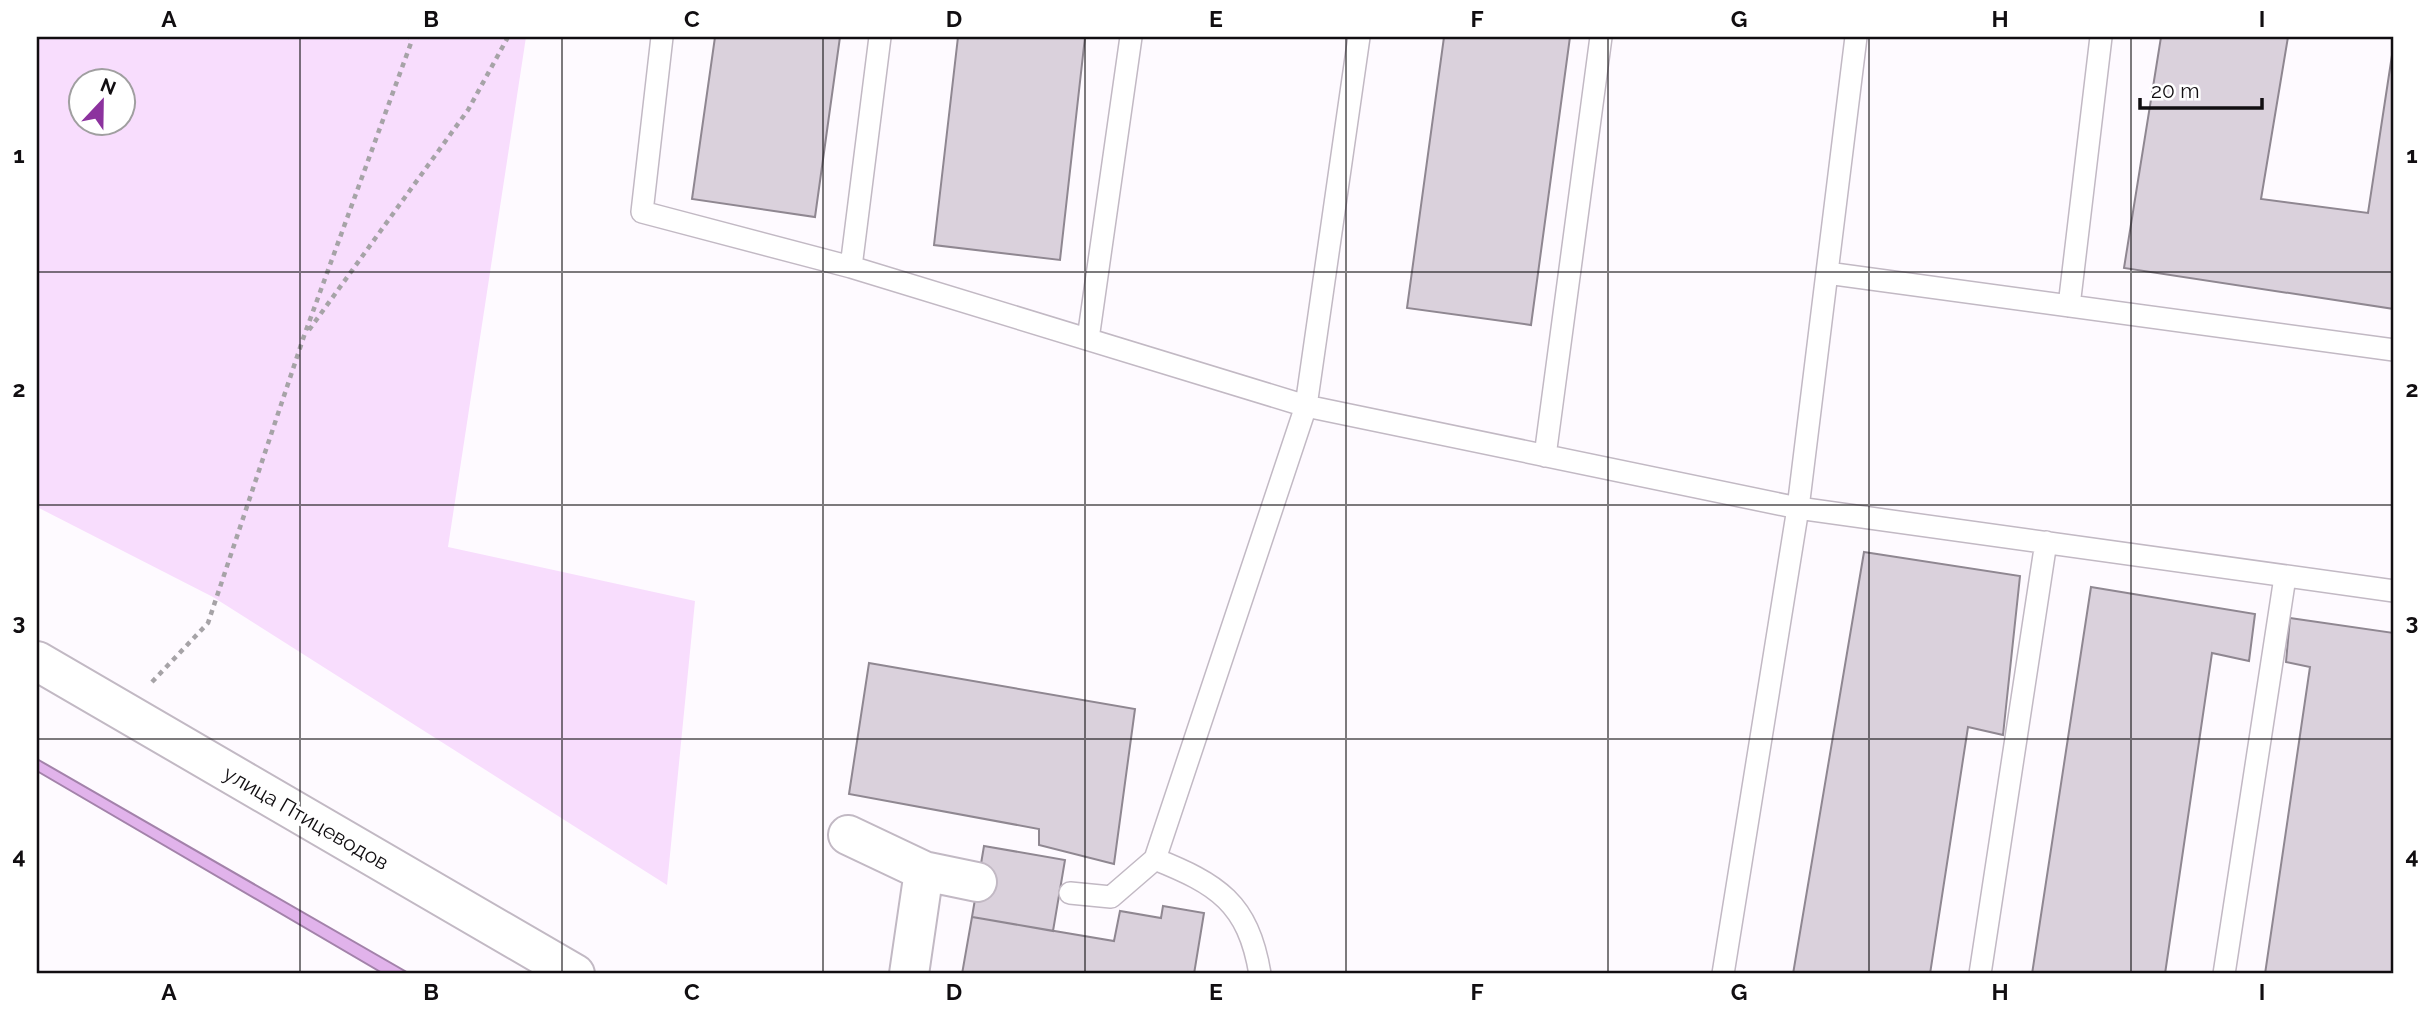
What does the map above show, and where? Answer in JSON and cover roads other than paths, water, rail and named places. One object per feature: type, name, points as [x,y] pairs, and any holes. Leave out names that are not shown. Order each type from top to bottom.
[{"type":"street","name":"улица Птицеводов","points":[[37,661],[575,974]]},
{"type":"street","points":[[848,835],[923,872],[977,882]]},
{"type":"street","points":[[909,974],[923,872]]},
{"type":"lane","points":[[662,37],[642,212],[851,267],[1306,406],[1798,508],[2394,591]]},
{"type":"lane","points":[[851,267],[880,37]]},
{"type":"lane","points":[[1088,339],[1130,37]]},
{"type":"lane","points":[[1070,893],[1111,897],[1154,859],[1306,406],[1359,37]]},
{"type":"lane","points":[[1545,456],[1601,37]]},
{"type":"lane","points":[[1723,974],[1798,508],[1856,37]]},
{"type":"lane","points":[[2069,306],[2101,37]]},
{"type":"lane","points":[[1827,273],[2394,350]]},
{"type":"lane","points":[[1980,974],[2046,542]]},
{"type":"lane","points":[[2224,974],[2285,577]]},
{"type":"lane","points":[[1154,859],[1201,878],[1231,901],[1248,936],[1260,974]]}]
